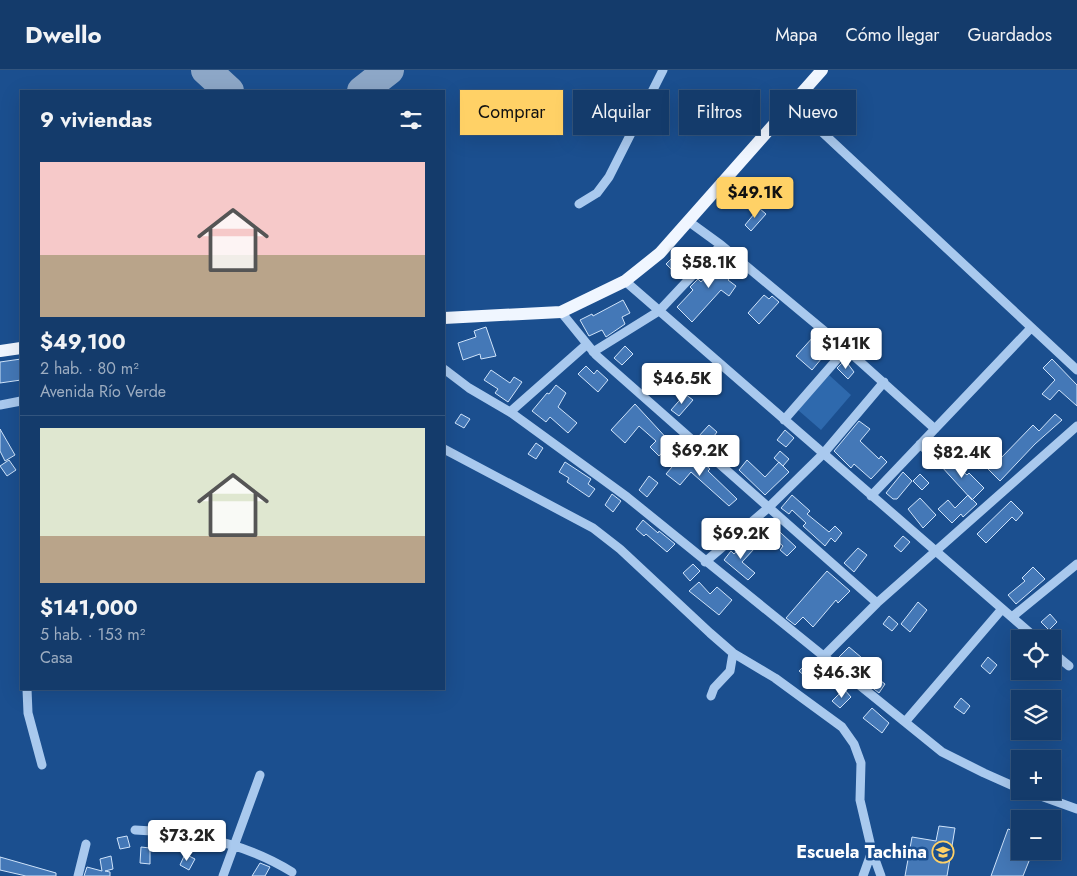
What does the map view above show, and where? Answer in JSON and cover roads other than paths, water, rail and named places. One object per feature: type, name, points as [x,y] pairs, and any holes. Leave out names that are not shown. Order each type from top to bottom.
[{"type":"main road","points":[[804,90],[822,70]]},
{"type":"main road","points":[[445,318],[561,312],[625,281],[660,252],[770,129]]},
{"type":"main road","points":[[0,351],[20,348]]},
{"type":"street","points":[[578,204],[597,193],[609,177],[663,70]]},
{"type":"street","points":[[825,135],[1077,370]]},
{"type":"street","points":[[688,221],[846,348],[935,428]]},
{"type":"street","points":[[593,352],[660,311],[721,246]]},
{"type":"street","points":[[625,281],[1027,630]]},
{"type":"street","points":[[561,312],[593,352],[876,603]]},
{"type":"street","points":[[871,496],[1030,328]]},
{"type":"street","points":[[510,412],[586,345]]},
{"type":"street","points":[[784,420],[846,348]]},
{"type":"street","points":[[445,370],[469,388],[510,412],[627,497],[942,752],[1011,785]]},
{"type":"street","points":[[705,562],[768,508],[823,454],[884,382]]},
{"type":"street","points":[[0,405],[20,401]]},
{"type":"street","points":[[823,657],[876,603],[1077,426]]},
{"type":"street","points":[[920,444],[938,461]]},
{"type":"street","points":[[445,450],[593,528],[620,549],[710,634],[733,653],[775,678],[842,727],[854,744],[861,763],[860,800],[872,851],[881,876]]},
{"type":"street","points":[[1012,617],[1077,564]]},
{"type":"street","points":[[905,722],[1002,609]]},
{"type":"street","points":[[711,696],[714,688],[730,671],[733,653]]},
{"type":"street","points":[[1061,659],[1069,666]]},
{"type":"street","points":[[27,690],[28,712],[42,765]]},
{"type":"street","points":[[223,876],[260,775]]},
{"type":"street","points":[[1052,800],[1077,809]]},
{"type":"street","points":[[135,830],[191,835],[272,860],[292,872]]},
{"type":"street","points":[[78,876],[86,844]]},
{"type":"street","points":[[863,876],[872,851]]},
{"type":"place","name":"Escuela Tachina","points":[[943,852]]}]
